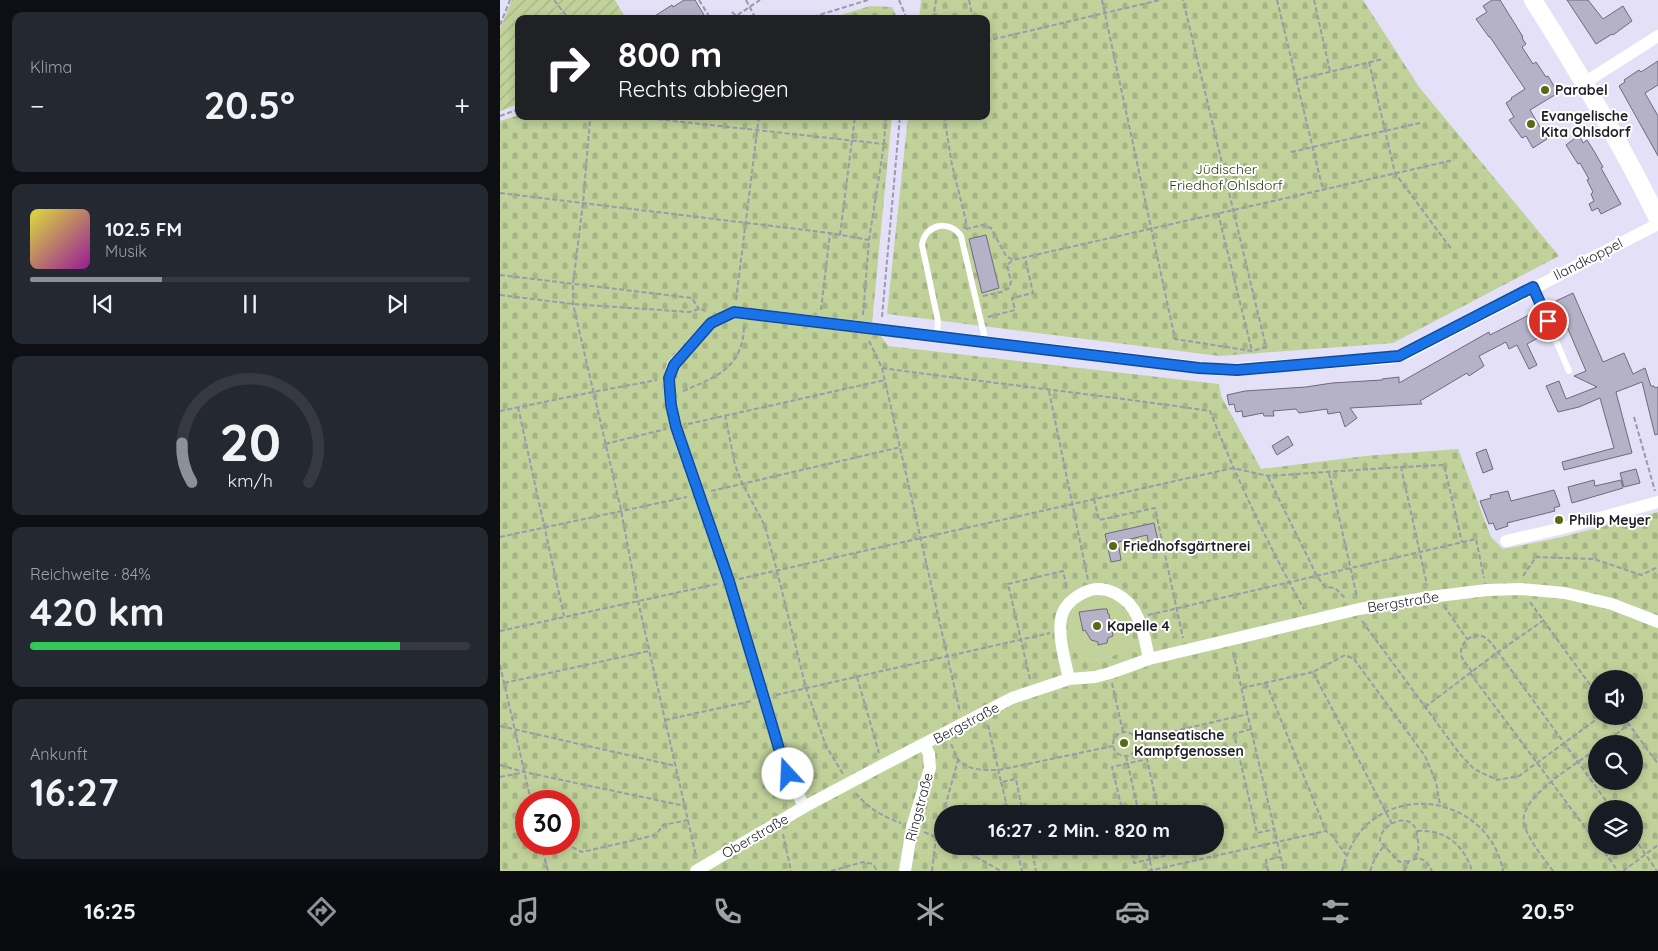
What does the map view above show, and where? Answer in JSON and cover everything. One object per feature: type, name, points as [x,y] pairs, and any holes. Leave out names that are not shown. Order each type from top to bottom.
[{"type":"main road","points":[[1533,0],[1584,82],[1634,170],[1658,219]]},
{"type":"street","points":[[1584,82],[1658,36]]},
{"type":"street","name":"Ilandkoppel","points":[[735,314],[819,322],[1221,370],[1392,358],[1408,353],[1658,224]]},
{"type":"street","points":[[735,314],[711,323],[674,365],[669,378],[670,396],[676,427],[729,581],[783,762],[804,807]]},
{"type":"street","points":[[1506,541],[1559,529],[1657,497]]},
{"type":"street","name":"Bergstraße","points":[[866,773],[1012,698],[1068,679],[1094,677],[1149,659],[1357,609],[1433,596],[1521,585],[1612,604],[1658,622]]},
{"type":"street","points":[[1068,679],[1062,641],[1061,618],[1066,607],[1075,597],[1090,589],[1103,588],[1118,594],[1131,606],[1138,617],[1149,659]]},
{"type":"street","name":"Ringstraße","points":[[905,871],[912,827],[930,768],[929,754],[924,744]]},
{"type":"street","name":"Oberstraße","points":[[698,870],[804,807],[866,773]]},
{"type":"lane","points":[[937,337],[938,321],[922,245],[924,237],[930,229],[946,225],[956,230],[961,236],[986,342]]},
{"type":"lane","points":[[1533,287],[1569,371]]},
{"type":"path","points":[[500,25],[510,0]]},
{"type":"path","points":[[554,0],[566,15]]},
{"type":"path","points":[[699,0],[708,15]]},
{"type":"path","points":[[746,0],[754,15]]},
{"type":"path","points":[[738,15],[760,0]]},
{"type":"path","points":[[819,15],[868,0]]},
{"type":"path","points":[[899,0],[906,15]]},
{"type":"path","points":[[934,15],[936,0]]},
{"type":"path","points":[[969,0],[972,15]]},
{"type":"path","points":[[1102,0],[1175,340],[1252,351],[1266,347],[1183,0]]},
{"type":"path","points":[[990,40],[1160,0]]},
{"type":"path","points":[[1277,0],[1322,190]]},
{"type":"path","points":[[1314,0],[1330,71]]},
{"type":"path","points":[[732,12],[735,15]]},
{"type":"path","points":[[1296,80],[1383,59]]},
{"type":"path","points":[[1369,62],[1395,173],[1452,250]]},
{"type":"path","points":[[500,116],[515,110]]},
{"type":"path","points":[[590,120],[583,203],[573,284],[573,304],[621,510],[638,601],[698,870]]},
{"type":"path","points":[[665,120],[884,144]]},
{"type":"path","points":[[670,396],[720,373],[737,358],[744,340],[735,314],[759,120]]},
{"type":"path","points":[[840,235],[855,120]]},
{"type":"path","points":[[886,120],[884,144],[869,240],[862,328],[882,368],[963,724]]},
{"type":"path","points":[[881,330],[900,120]]},
{"type":"path","points":[[945,120],[952,165],[966,221],[965,229],[983,225],[991,228],[1006,256],[1013,260]]},
{"type":"path","points":[[1291,152],[1420,123]]},
{"type":"path","points":[[976,298],[1001,292],[1009,288],[1010,282],[1007,265],[1013,260],[1454,160]]},
{"type":"path","points":[[500,193],[830,233],[869,240]]},
{"type":"path","points":[[1218,213],[1252,351]]},
{"type":"path","points":[[819,322],[830,233]]},
{"type":"path","points":[[980,318],[1015,310],[1012,298],[1033,293],[1025,257]]},
{"type":"path","points":[[500,275],[692,298],[699,310]]},
{"type":"path","points":[[500,295],[573,304],[689,312],[699,310],[735,314]]},
{"type":"path","points":[[882,368],[1210,411],[1233,468],[1289,582],[1310,620]]},
{"type":"path","points":[[500,411],[669,378]]},
{"type":"path","points":[[605,444],[725,415],[885,380]]},
{"type":"path","points":[[1049,391],[1090,589]]},
{"type":"path","points":[[518,407],[564,616]]},
{"type":"path","points":[[725,415],[735,465],[742,484],[765,526],[778,570],[806,688],[826,746],[861,800],[884,817],[934,835]]},
{"type":"path","points":[[1634,417],[1657,497]]},
{"type":"path","points":[[500,631],[1233,468],[1268,476],[1444,465],[1462,542]]},
{"type":"path","points":[[1401,468],[1419,552],[1433,596],[1467,639]]},
{"type":"path","points":[[1329,473],[1357,609]]},
{"type":"path","points":[[1268,476],[1317,576],[1325,587],[1335,588],[1357,609],[1425,707],[1459,753],[1474,769],[1497,780],[1519,776],[1589,725]]},
{"type":"path","points":[[1094,499],[1098,520],[1155,508],[1186,650]]},
{"type":"path","points":[[1138,617],[1476,539],[1487,590]]},
{"type":"path","points":[[1588,682],[1521,585],[1536,557],[1594,559],[1641,575],[1658,566]]},
{"type":"path","points":[[1033,691],[1008,584],[1063,571],[1070,603]]},
{"type":"path","points":[[1425,707],[1544,620]]},
{"type":"path","points":[[665,720],[1062,631]]},
{"type":"path","points":[[1588,831],[1464,661],[1461,653],[1463,644],[1467,639],[1478,636],[1485,637],[1498,652],[1605,800]]},
{"type":"path","points":[[1229,639],[1284,871]]},
{"type":"path","points":[[504,683],[649,651]]},
{"type":"path","points":[[1242,688],[1313,672],[1345,655],[1354,659],[1425,756],[1436,782],[1440,805]]},
{"type":"path","points":[[500,665],[528,790]]},
{"type":"path","points":[[1313,672],[1392,824]]},
{"type":"path","points":[[1110,673],[1123,732]]},
{"type":"path","points":[[857,677],[872,735],[883,765]]},
{"type":"path","points":[[1266,683],[1326,831],[1332,835],[1346,855]]},
{"type":"path","points":[[985,713],[1007,805]]},
{"type":"path","points":[[1136,740],[1248,714]]},
{"type":"path","points":[[1616,735],[1629,725]]},
{"type":"path","points":[[1631,725],[1658,764]]},
{"type":"path","points":[[500,726],[676,766]]},
{"type":"path","points":[[1251,728],[1234,734],[1257,834],[1274,830]]},
{"type":"path","points":[[1123,732],[1132,735],[1136,740],[1136,749],[1130,755],[1119,755],[1113,746],[1116,735],[1123,732]]},
{"type":"path","points":[[946,733],[958,760],[970,767],[983,771],[999,770],[1113,746]]},
{"type":"path","points":[[1553,871],[1526,831],[1523,815],[1533,798],[1588,755]]},
{"type":"path","points":[[1126,756],[1138,805]]},
{"type":"path","points":[[1121,805],[1112,767],[1146,759],[1157,805]]},
{"type":"path","points":[[946,805],[958,760]]},
{"type":"path","points":[[500,765],[524,772],[685,806]]},
{"type":"path","points":[[500,777],[524,772]]},
{"type":"path","points":[[1002,782],[1016,779],[1021,805]]},
{"type":"path","points":[[1342,871],[1346,855],[1356,838],[1365,828],[1386,812],[1403,806],[1422,803],[1440,805],[1458,811],[1474,821],[1487,835],[1497,851],[1504,871]]},
{"type":"path","points":[[580,851],[656,835],[663,826],[688,820]]},
{"type":"path","points":[[1404,871],[1419,850],[1414,826],[1410,822],[1403,820],[1385,828],[1380,837],[1383,846],[1400,862],[1409,862]]},
{"type":"path","points":[[780,821],[791,871]]},
{"type":"path","points":[[1416,831],[1429,830],[1450,839],[1464,852],[1472,871]]},
{"type":"path","points":[[1148,871],[1326,831]]},
{"type":"path","points":[[1623,871],[1658,845]]},
{"type":"path","points":[[1370,871],[1375,858],[1383,846]]},
{"type":"path","points":[[1643,851],[1657,871]]},
{"type":"path","points":[[932,871],[934,854]]},
{"type":"path","points":[[544,855],[548,871]]},
{"type":"path","points":[[972,855],[1001,871]]},
{"type":"path","points":[[1018,855],[1022,871]]},
{"type":"path","points":[[1033,855],[1036,871]]},
{"type":"path","points":[[1132,855],[1134,863],[1168,855]]},
{"type":"path","points":[[1149,855],[1152,870]]},
{"type":"path","points":[[1606,855],[1618,871]]},
{"type":"path","points":[[1268,871],[1266,860],[1281,857]]},
{"type":"path","points":[[1413,859],[1418,858],[1426,861],[1432,871]]},
{"type":"path","points":[[831,871],[863,862],[873,864],[877,871]]},
{"type":"green space","points":[[512,0],[615,0],[624,15],[515,15],[515,105],[500,111],[500,29]]},
{"type":"green space","name":"Jüdischer Friedhof Ohlsdorf","points":[[921,0],[1363,0],[1419,87],[1559,256],[1393,343],[1219,356],[887,314],[908,120],[990,120],[990,15],[919,15]]},
{"type":"green space","points":[[870,6],[892,7],[896,15],[841,15]]},
{"type":"green space","points":[[515,116],[515,120],[892,120],[872,323],[888,346],[1219,384],[1221,396],[1261,469],[1365,456],[1458,449],[1491,537],[1503,549],[1558,538],[1658,512],[1658,871],[500,871],[500,121]],"holes":[[[1103,595],[1113,597],[1123,607],[1130,622],[1132,637],[1130,644],[1122,652],[1099,659],[1089,660],[1080,656],[1071,641],[1070,632],[1072,614],[1076,606],[1083,599],[1089,597]]]},
{"type":"green space","points":[[1103,595],[1114,598],[1123,607],[1130,622],[1132,637],[1127,649],[1122,652],[1096,660],[1089,660],[1080,656],[1075,649],[1071,641],[1070,623],[1076,606],[1083,599]]},
{"type":"building","points":[[684,0],[695,0],[704,15],[656,15],[672,5],[673,7]]},
{"type":"building","points":[[1492,0],[1500,0],[1523,37],[1526,44],[1522,47],[1533,64],[1536,62],[1546,77],[1548,76],[1558,93],[1530,110],[1547,139],[1533,148],[1526,136],[1522,138],[1509,120],[1514,117],[1506,103],[1525,89],[1476,19],[1487,12],[1483,6]]},
{"type":"building","points":[[1567,0],[1588,0],[1603,19],[1623,6],[1632,21],[1613,35],[1596,44]]},
{"type":"building","points":[[1658,61],[1658,85],[1645,93],[1658,116],[1658,156],[1619,86],[1625,82],[1624,80],[1639,70],[1641,72]]},
{"type":"building","points":[[1579,135],[1583,143],[1587,140],[1594,151],[1621,204],[1601,214],[1598,208],[1592,211],[1589,204],[1594,201],[1591,194],[1593,192],[1587,180],[1589,179],[1580,163],[1578,164],[1566,145]]},
{"type":"building","points":[[986,235],[999,288],[982,293],[969,239]]},
{"type":"building","points":[[1573,293],[1603,362],[1624,353],[1633,374],[1645,368],[1651,386],[1658,387],[1658,434],[1655,435],[1642,382],[1616,392],[1632,453],[1564,470],[1562,462],[1614,448],[1600,398],[1579,407],[1558,412],[1546,386],[1559,381],[1566,399],[1597,387],[1574,376],[1586,371],[1556,301]]},
{"type":"building","points":[[1536,314],[1547,333],[1527,344],[1537,365],[1529,369],[1517,345],[1509,349],[1506,342],[1479,356],[1484,366],[1469,376],[1467,373],[1420,401],[1422,404],[1350,408],[1357,418],[1345,427],[1340,412],[1328,414],[1327,409],[1299,413],[1296,409],[1273,411],[1274,416],[1264,416],[1263,413],[1243,417],[1242,411],[1236,412],[1234,404],[1229,405],[1227,395],[1245,391],[1306,387],[1399,377],[1399,383],[1489,332],[1490,335],[1529,315],[1530,317]]},
{"type":"building","points":[[1288,436],[1293,445],[1277,455],[1272,446]]},
{"type":"building","points":[[1486,449],[1493,469],[1483,473],[1476,453]]},
{"type":"building","points":[[1636,469],[1640,483],[1624,487],[1620,473]]},
{"type":"building","points":[[1594,480],[1595,486],[1621,480],[1623,488],[1572,503],[1568,487]]},
{"type":"building","points":[[1554,490],[1560,506],[1554,508],[1555,511],[1507,523],[1508,526],[1496,530],[1493,523],[1489,524],[1480,501],[1491,498],[1490,495],[1508,491],[1511,501]]},
{"type":"building","name":"Friedhofsgärtnerei","points":[[1154,523],[1160,550],[1150,552],[1147,535],[1118,542],[1121,560],[1111,562],[1105,534]]},
{"type":"building","name":"Kapelle 4","points":[[1107,609],[1113,636],[1108,638],[1107,643],[1098,645],[1098,642],[1091,640],[1085,630],[1083,631],[1079,612]]},
{"type":"place","name":"Parabel","points":[[1545,90]]},
{"type":"place","name":"Evangelische Kita Ohlsdorf","points":[[1531,124]]},
{"type":"place","name":"Philip Meyer","points":[[1559,520]]},
{"type":"place","name":"Friedhofsgärtnerei","points":[[1113,546]]},
{"type":"place","name":"Kapelle 4","points":[[1097,626]]},
{"type":"place","name":"Hanseatische Kampfgenossen","points":[[1124,743]]},
{"type":"route","points":[[788,774],[729,581],[676,427],[671,405],[669,378],[674,365],[711,323],[734,312],[1199,368],[1237,370],[1392,358],[1408,353],[1533,287],[1548,321]]}]
